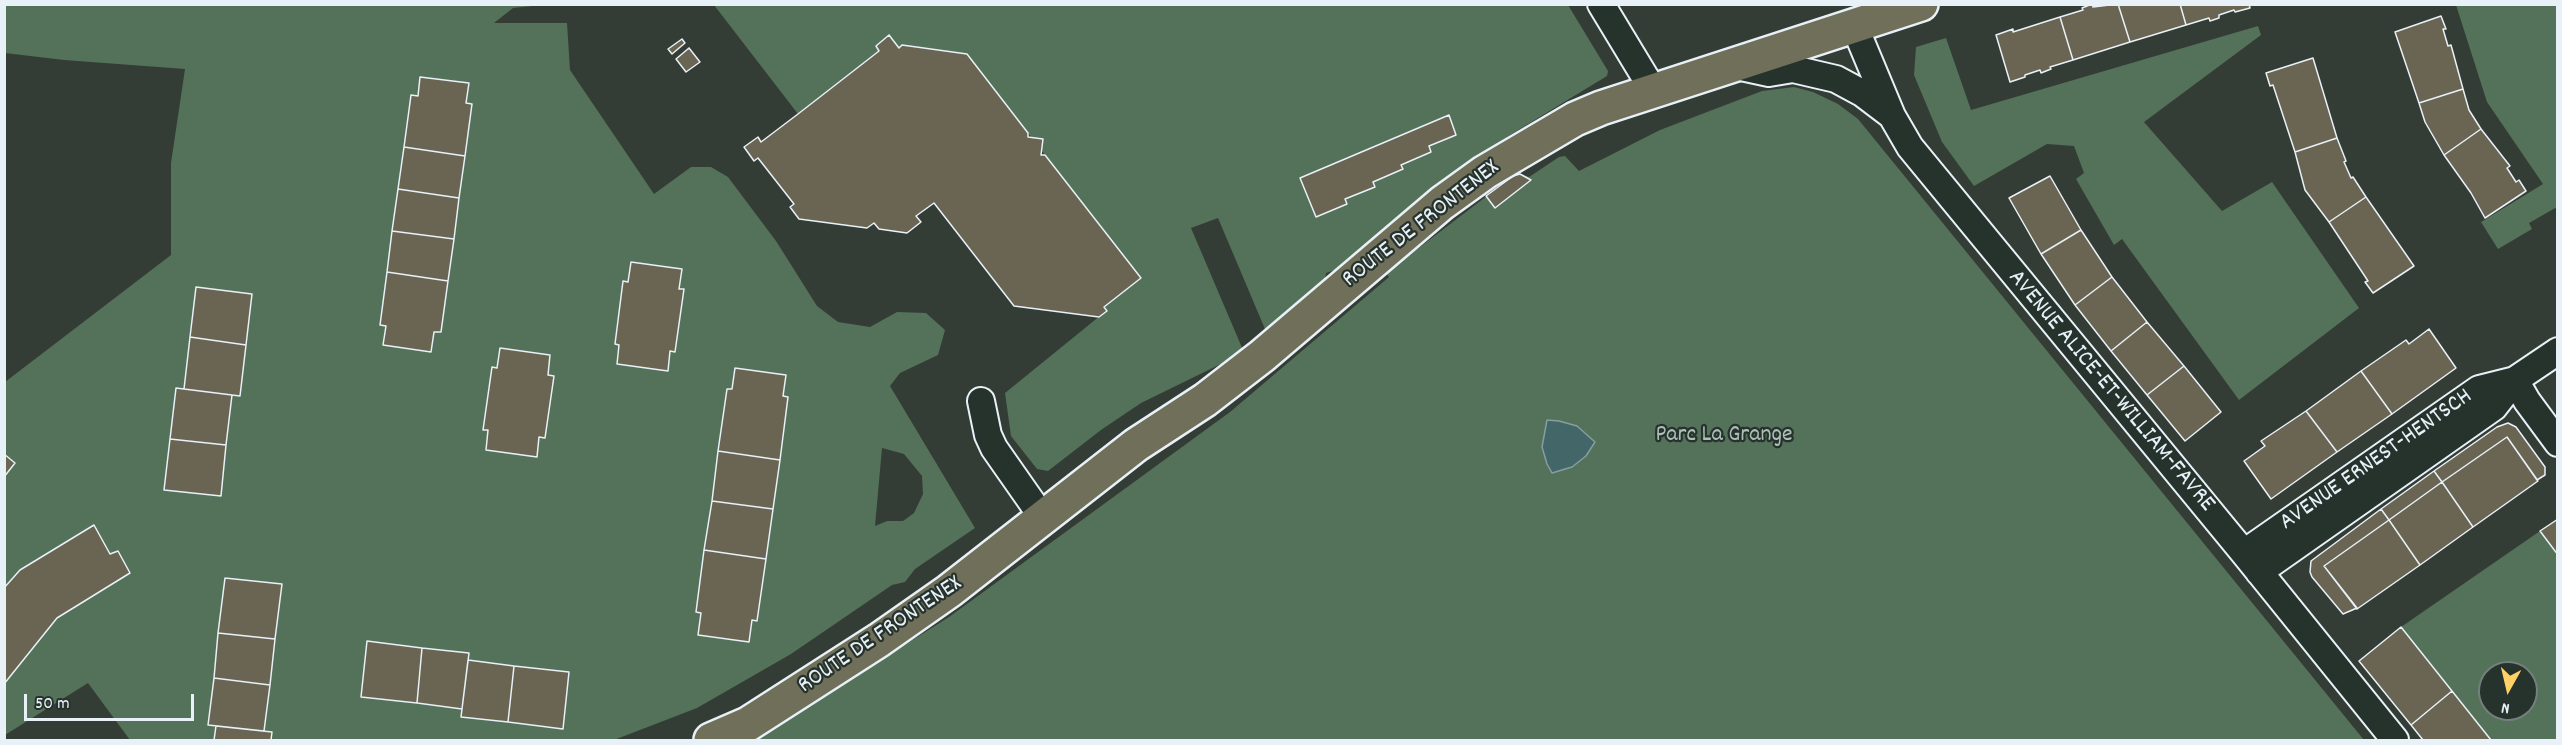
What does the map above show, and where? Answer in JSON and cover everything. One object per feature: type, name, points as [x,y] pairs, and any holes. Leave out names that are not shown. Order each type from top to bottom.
[{"type":"main road","name":"ROUTE DE FRONTENEX","points":[[711,741],[748,724],[879,640],[949,591],[1136,446],[1205,400],[1254,362],[1442,203],[1485,172],[1575,119],[1653,90],[1921,4]]},
{"type":"street","points":[[1601,4],[1653,90]]},
{"type":"street","name":"AVENUE ALICE-ET-WILLIAM-FAVRE","points":[[1854,25],[1892,116],[1910,147],[2252,563],[2395,741]]},
{"type":"street","points":[[1731,65],[1769,73],[1793,69],[1836,79],[1862,93],[1892,116]]},
{"type":"street","name":"AVENUE ERNEST-HENTSCH","points":[[2252,563],[2494,407],[2515,380],[2558,351]]},
{"type":"street","points":[[2515,380],[2527,401],[2558,443]]},
{"type":"street","points":[[981,401],[994,448],[1043,518]]},
{"type":"green space","points":[[4,5],[542,5],[513,8],[494,23],[567,23],[570,70],[654,194],[691,167],[711,167],[728,177],[776,241],[817,306],[838,322],[870,327],[897,312],[926,313],[945,330],[938,355],[900,373],[890,386],[975,528],[915,569],[905,582],[892,585],[791,654],[697,708],[614,740],[130,740],[88,683],[5,735],[5,382],[171,255],[171,163],[185,69],[5,53]],"holes":[[[882,448],[904,454],[922,476],[923,494],[914,513],[903,521],[887,521],[875,526]]]},
{"type":"green space","points":[[714,5],[1568,5],[1608,71],[1607,76],[1510,135],[1431,193],[1338,269],[1326,273],[1325,280],[1265,329],[1218,218],[1191,228],[1243,350],[1233,358],[1141,403],[1101,430],[1048,471],[1037,469],[1011,436],[1005,393],[1106,311],[1104,307],[1140,278],[967,54],[903,45],[899,48],[889,35],[876,46],[879,51],[798,114]]},
{"type":"green space","points":[[2456,5],[2557,5],[2557,207],[2529,223],[2532,229],[2498,249],[2481,222],[2543,184],[2487,102]]},
{"type":"green space","points":[[2258,26],[2261,35],[2144,122],[2222,211],[2272,182],[2359,308],[2239,400],[2122,239],[2114,245],[2076,179],[2084,173],[2074,146],[2047,144],[1974,186],[1942,142],[1914,75],[1916,47],[1946,38],[1971,110]]},
{"type":"green space","name":"Parc La Grange","points":[[1794,87],[1813,92],[1838,104],[1858,119],[2364,740],[754,740],[949,617],[1230,412],[1389,277],[1386,273],[1513,176],[1520,174],[1529,177],[1559,157],[1565,156],[1579,171],[1660,130],[1762,91]]},
{"type":"green space","points":[[2540,531],[2557,555],[2557,740],[2491,740],[2401,627]]},
{"type":"water","points":[[1547,420],[1577,426],[1595,442],[1586,456],[1572,467],[1552,473],[1542,447]]},
{"type":"building","points":[[2092,4],[2093,7],[2118,4],[2130,42],[2073,60],[2060,17],[2083,10],[2082,8]]},
{"type":"building","points":[[2118,4],[2180,4],[2186,25],[2130,42]]},
{"type":"building","points":[[2180,4],[2249,4],[2250,8],[2235,12],[2234,10],[2210,21],[2209,18],[2186,25]]},
{"type":"building","points":[[2441,16],[2446,29],[2443,29],[2448,46],[2451,45],[2463,89],[2419,103],[2395,32]]},
{"type":"building","points":[[2060,17],[2073,60],[2010,82],[1996,35]]},
{"type":"building","points":[[889,35],[899,48],[902,45],[967,54],[1028,133],[1028,137],[1043,139],[1041,155],[1045,155],[1141,278],[1104,307],[1107,311],[1099,317],[1014,306],[934,203],[916,216],[921,222],[907,233],[879,229],[874,223],[867,228],[799,219],[790,207],[794,204],[758,158],[754,161],[744,147],[758,137],[761,142],[798,114],[879,51],[876,46]]},
{"type":"building","points":[[682,39],[685,43],[672,54],[668,49]]},
{"type":"building","points":[[689,48],[700,62],[686,72],[676,59]]},
{"type":"building","points":[[2313,58],[2337,138],[2295,152],[2273,85],[2270,86],[2266,73]]},
{"type":"building","points":[[420,77],[469,83],[466,103],[472,104],[465,156],[404,147],[411,95],[418,96]]},
{"type":"building","points":[[2463,89],[2469,110],[2481,129],[2444,155],[2425,122],[2419,103]]},
{"type":"building","points":[[1449,115],[1456,135],[1429,146],[1431,152],[1401,165],[1403,169],[1373,182],[1375,187],[1345,199],[1347,204],[1316,217],[1300,178]]},
{"type":"building","points":[[2481,129],[2510,166],[2507,168],[2516,182],[2519,180],[2526,191],[2485,218],[2471,193],[2444,155]]},
{"type":"building","points":[[2337,138],[2351,178],[2353,177],[2366,197],[2329,222],[2305,190],[2295,152]]},
{"type":"building","points":[[404,147],[465,156],[459,198],[398,189]]},
{"type":"building","points":[[1520,174],[1531,180],[1495,208],[1486,196],[1513,176]]},
{"type":"building","points":[[2050,176],[2081,230],[2041,254],[2009,198]]},
{"type":"building","points":[[398,189],[459,198],[454,239],[392,231]]},
{"type":"building","points":[[2366,197],[2414,266],[2373,293],[2365,282],[2368,281],[2329,222]]},
{"type":"building","points":[[2081,230],[2112,277],[2075,305],[2041,254]]},
{"type":"building","points":[[392,231],[454,239],[448,281],[387,272]]},
{"type":"building","points":[[631,262],[682,269],[679,289],[684,289],[675,352],[670,351],[668,371],[617,364],[619,345],[615,344],[623,281],[628,282]]},
{"type":"building","points":[[387,272],[448,281],[441,332],[434,332],[431,352],[383,345],[386,326],[380,325]]},
{"type":"building","points":[[2112,277],[2147,322],[2111,351],[2075,305]]},
{"type":"building","points":[[196,287],[252,294],[246,345],[190,337]]},
{"type":"building","points":[[2147,322],[2184,366],[2147,395],[2111,351]]},
{"type":"building","points":[[2429,329],[2456,368],[2392,414],[2361,371],[2406,340],[2409,344]]},
{"type":"building","points":[[190,337],[246,345],[240,396],[184,389]]},
{"type":"building","points":[[500,348],[550,355],[548,375],[554,376],[545,438],[539,437],[537,457],[486,450],[488,430],[483,430],[492,367],[497,368]]},
{"type":"building","points":[[2184,366],[2221,412],[2185,441],[2147,395]]},
{"type":"building","points":[[735,368],[786,375],[783,396],[788,397],[780,460],[718,451],[727,389],[732,389]]},
{"type":"building","points":[[2361,371],[2392,414],[2337,452],[2306,411]]},
{"type":"building","points":[[176,388],[232,395],[226,445],[170,439]]},
{"type":"building","points":[[2306,411],[2337,452],[2271,499],[2244,461],[2265,446],[2261,441]]},
{"type":"building","points":[[2508,423],[2516,427],[2545,467],[2545,475],[2537,480],[2507,437],[2442,482],[2434,471],[2497,427]]},
{"type":"building","points":[[2507,437],[2538,481],[2473,527],[2442,482]]},
{"type":"building","points":[[170,439],[226,445],[221,496],[164,490]]},
{"type":"building","points":[[718,451],[780,460],[773,509],[712,501]]},
{"type":"building","points":[[4,454],[15,463],[4,477]]},
{"type":"building","points":[[2434,471],[2442,482],[2389,520],[2381,509]]},
{"type":"building","points":[[2442,482],[2473,527],[2420,565],[2389,520]]},
{"type":"building","points":[[712,501],[773,509],[766,559],[704,550]]},
{"type":"building","points":[[2381,509],[2389,520],[2324,566],[2357,608],[2343,614],[2312,577],[2311,561]]},
{"type":"building","points":[[2558,519],[2558,555],[2540,531]]},
{"type":"building","points":[[2389,520],[2420,565],[2357,609],[2324,566]]},
{"type":"building","points":[[94,525],[110,554],[118,551],[130,573],[57,618],[4,684],[4,588],[20,570]]},
{"type":"building","points":[[704,550],[766,559],[757,621],[752,620],[749,642],[698,635],[701,613],[696,612]]},
{"type":"building","points":[[225,578],[282,584],[275,639],[218,633]]},
{"type":"building","points":[[2401,627],[2452,691],[2411,725],[2359,661]]},
{"type":"building","points":[[218,633],[275,639],[270,685],[214,678]]},
{"type":"building","points":[[367,641],[422,648],[417,703],[361,697]]},
{"type":"building","points":[[422,648],[469,653],[462,709],[417,703]]},
{"type":"building","points":[[468,660],[514,666],[508,722],[461,717]]},
{"type":"building","points":[[514,666],[569,672],[563,729],[508,722]]},
{"type":"building","points":[[214,678],[270,685],[264,731],[208,725]]},
{"type":"building","points":[[2452,691],[2491,740],[2423,740],[2411,725]]},
{"type":"building","points":[[216,726],[272,732],[271,740],[214,740]]}]
